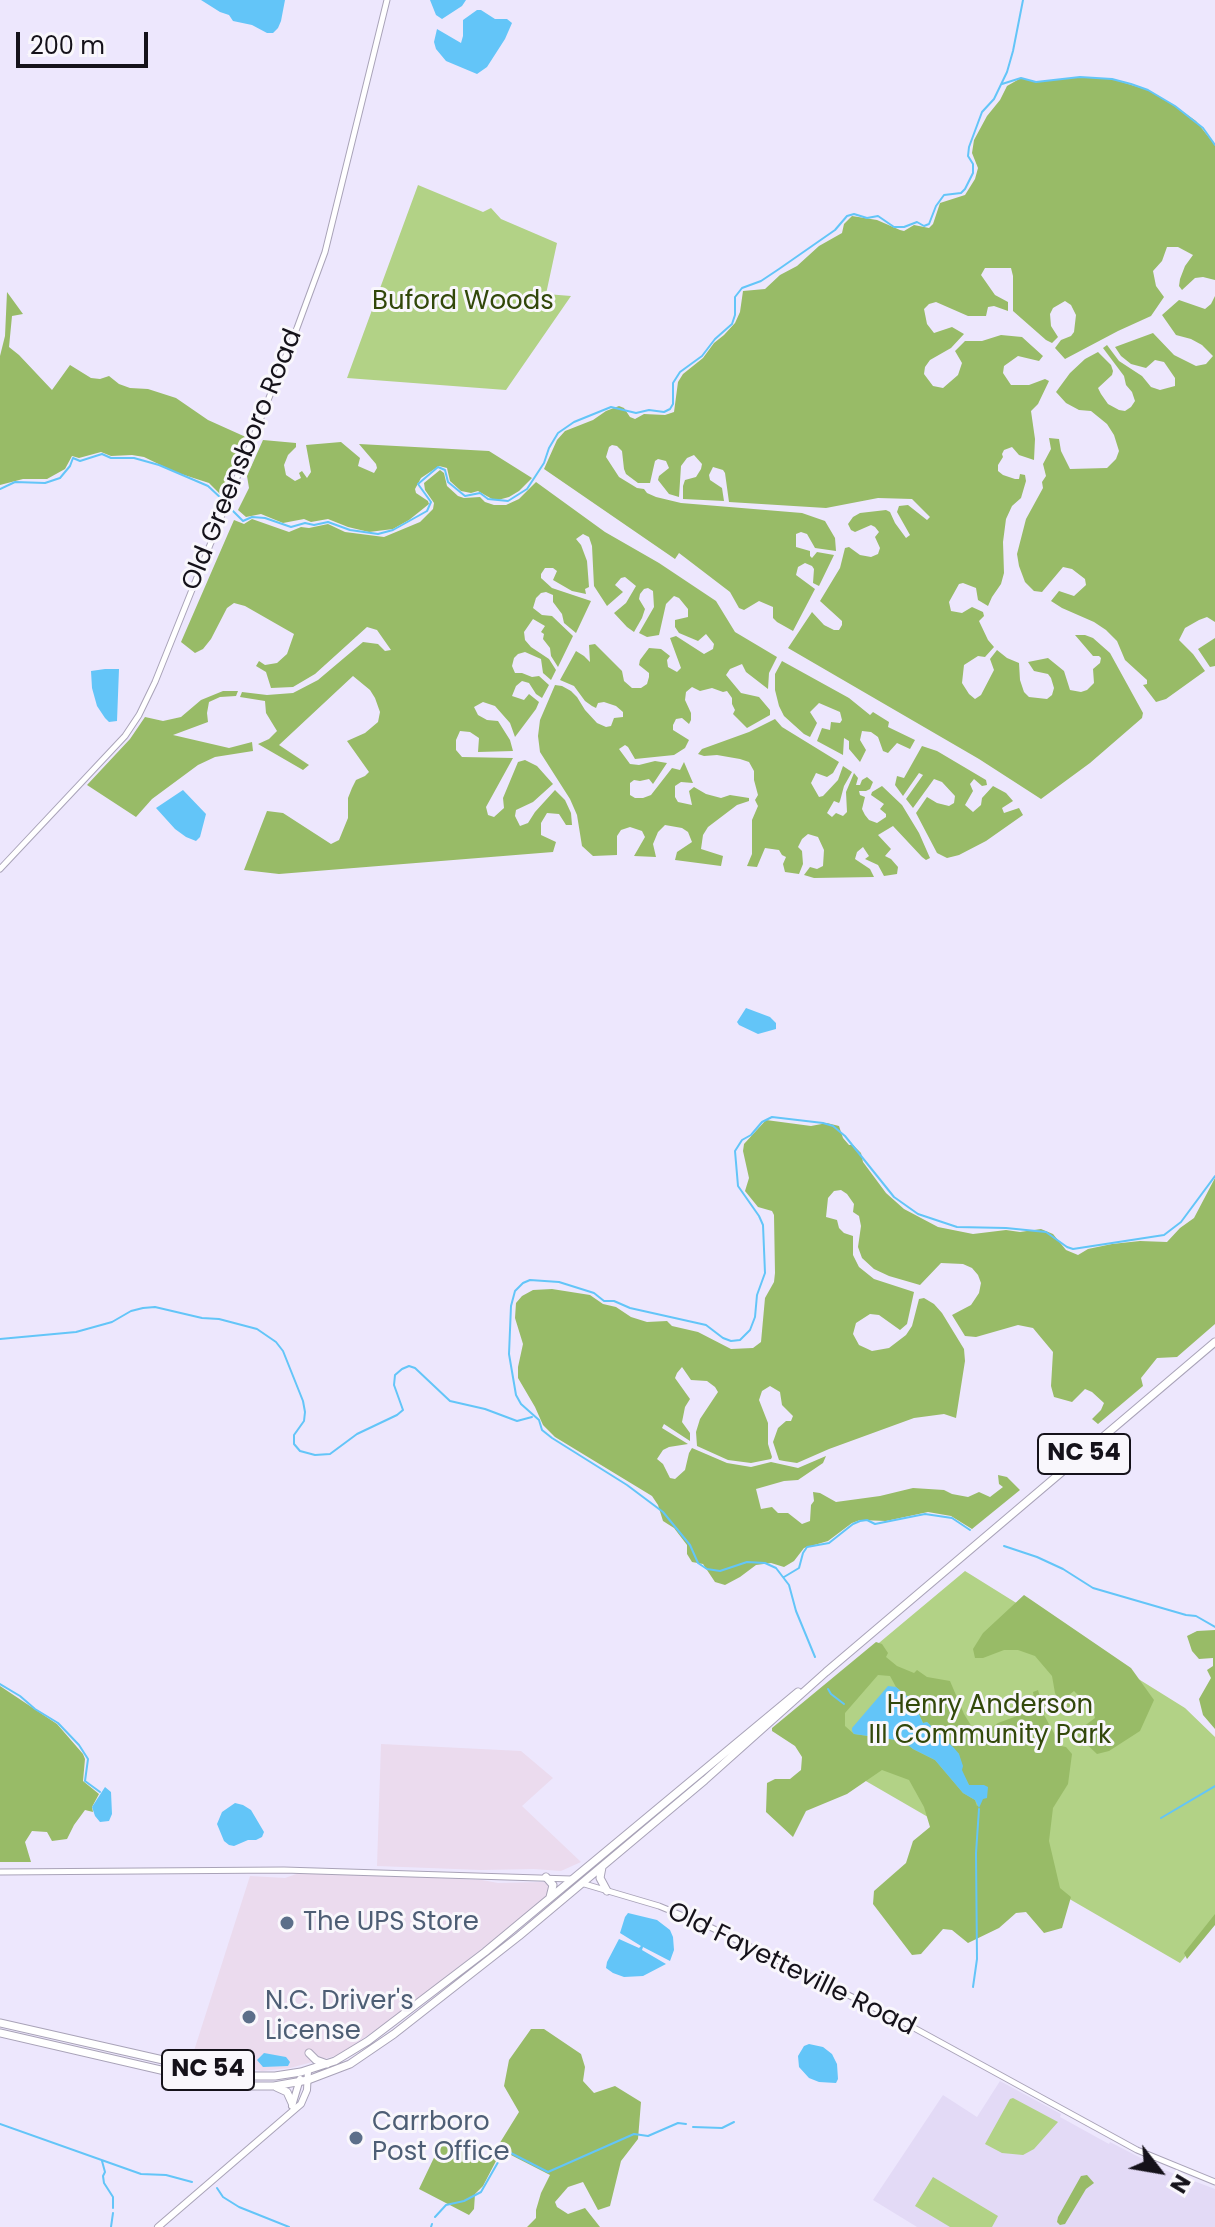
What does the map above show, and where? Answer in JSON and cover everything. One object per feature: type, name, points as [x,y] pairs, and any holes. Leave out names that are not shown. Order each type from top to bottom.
[{"type":"highway","name":"NC 54","points":[[0,2033],[227,2084],[274,2086],[304,2081],[350,2064],[497,1954],[1215,1342]]},
{"type":"highway","name":"NC 54","points":[[0,2023],[226,2074],[266,2077],[327,2064],[355,2050],[382,2031],[485,1952],[826,1672]]},
{"type":"highway","points":[[602,1866],[600,1878],[607,1891]]},
{"type":"highway","points":[[546,1877],[553,1885],[550,1898]]},
{"type":"highway","points":[[309,2053],[327,2064]]},
{"type":"highway","points":[[274,2086],[287,2092],[292,2107]]},
{"type":"main road","points":[[158,2227],[281,2123],[304,2081],[305,2071]]},
{"type":"street","name":"Old Greensboro Road","points":[[0,869],[125,736],[155,682],[325,252],[387,0]]},
{"type":"street","name":"Old Fayetteville Road","points":[[0,1872],[284,1870],[572,1879],[667,1909],[718,1930],[905,2023],[1137,2150],[1215,2182]]},
{"type":"shaded area","points":[[381,1744],[521,1751],[553,1778],[522,1806],[581,1862],[561,1871],[377,1866]]},
{"type":"shaded area","points":[[302,1872],[498,1883],[544,1882],[550,1887],[547,1896],[483,1948],[393,2018],[339,2055],[290,2068],[262,2071],[192,2057],[250,1876],[285,1878]]},
{"type":"shaded area","points":[[1000,2081],[1109,2144],[1215,2189],[1215,2227],[917,2227],[873,2200],[943,2095],[977,2117]]},
{"type":"green space","points":[[1080,77],[1112,79],[1148,90],[1196,121],[1215,145],[1215,280],[1195,278],[1182,290],[1180,279],[1193,255],[1178,247],[1167,247],[1162,261],[1153,271],[1156,286],[1164,297],[1151,316],[1065,359],[1055,348],[1074,332],[1076,315],[1071,305],[1065,301],[1053,308],[1051,326],[1058,337],[1052,343],[1046,340],[1013,311],[1011,268],[985,268],[981,275],[995,295],[1008,302],[1008,311],[994,306],[988,307],[986,316],[968,316],[936,302],[924,309],[927,324],[934,333],[952,327],[964,334],[925,367],[924,374],[933,386],[943,388],[958,375],[962,363],[955,351],[965,341],[982,341],[1001,335],[1022,337],[1043,356],[1039,361],[1018,356],[1004,366],[1003,373],[1011,385],[1029,385],[1045,379],[1049,381],[1038,404],[1031,411],[1034,460],[1019,455],[1012,447],[1004,450],[998,465],[998,471],[1003,475],[1019,479],[1020,474],[1025,475],[1026,481],[1021,498],[1012,506],[1006,519],[1001,584],[988,606],[978,600],[976,588],[963,583],[959,584],[949,602],[951,611],[962,613],[972,607],[983,612],[984,616],[979,621],[994,647],[985,657],[978,656],[964,665],[962,683],[975,699],[981,695],[994,670],[990,659],[997,650],[1019,663],[1020,680],[1029,697],[1047,699],[1052,695],[1054,688],[1051,678],[1048,674],[1034,671],[1028,662],[1048,658],[1064,671],[1070,690],[1087,690],[1094,683],[1093,669],[1101,658],[1093,656],[1075,635],[1085,635],[1110,653],[1143,713],[1142,718],[1090,763],[1041,799],[979,759],[788,648],[812,612],[824,625],[834,630],[839,630],[842,625],[842,621],[820,601],[840,568],[845,548],[871,557],[878,554],[880,548],[875,537],[879,532],[871,525],[855,532],[851,530],[848,524],[853,517],[860,513],[886,510],[906,538],[910,535],[897,512],[899,506],[908,505],[927,520],[930,517],[912,499],[878,498],[826,508],[729,502],[725,473],[713,467],[710,480],[722,488],[724,501],[683,499],[685,480],[696,477],[701,469],[702,464],[694,455],[681,466],[679,497],[669,494],[658,480],[669,468],[666,461],[655,461],[650,483],[638,483],[626,474],[622,451],[617,446],[609,447],[606,457],[619,477],[656,497],[681,503],[802,513],[825,521],[835,538],[836,551],[815,548],[807,534],[796,534],[796,547],[810,551],[812,558],[817,552],[834,555],[819,586],[813,583],[812,566],[805,563],[798,567],[796,575],[815,589],[793,631],[773,618],[773,607],[759,601],[744,610],[739,608],[730,592],[679,553],[675,559],[544,469],[557,440],[565,431],[606,411],[619,406],[635,419],[644,414],[674,412],[678,382],[735,323],[743,291],[765,289],[819,246],[842,233],[844,224],[852,216],[877,220],[904,231],[914,225],[929,228],[940,203],[965,195],[975,179],[978,168],[972,153],[974,140],[1007,86],[1021,78],[1036,82]]},
{"type":"green space","name":"Buford Woods","points":[[418,185],[483,212],[491,208],[501,219],[557,243],[546,294],[571,296],[506,390],[347,378]]},
{"type":"green space","points":[[7,292],[23,314],[12,316],[9,347],[52,390],[70,365],[91,378],[109,376],[130,388],[148,389],[176,398],[208,420],[248,438],[223,497],[209,483],[175,472],[144,457],[111,456],[101,452],[79,458],[72,456],[65,469],[47,479],[23,479],[0,485],[0,356],[5,336]]},
{"type":"green space","points":[[1215,296],[1215,622],[1207,617],[1199,620],[1185,628],[1179,640],[1205,671],[1166,699],[1156,702],[1143,685],[1147,684],[1147,680],[1125,660],[1117,641],[1106,630],[1051,601],[1059,591],[1074,596],[1086,585],[1085,579],[1072,569],[1063,567],[1042,592],[1034,591],[1025,582],[1017,554],[1026,519],[1043,488],[1042,482],[1046,476],[1043,464],[1051,449],[1049,438],[1059,439],[1070,469],[1107,468],[1119,451],[1107,424],[1091,411],[1079,410],[1066,403],[1056,392],[1070,373],[1098,352],[1113,371],[1098,388],[1101,394],[1108,404],[1119,410],[1125,411],[1131,407],[1135,401],[1132,392],[1103,348],[1107,345],[1119,361],[1142,376],[1151,387],[1160,390],[1175,386],[1175,378],[1164,362],[1155,360],[1146,368],[1131,364],[1115,347],[1153,333],[1174,355],[1196,366],[1206,364],[1213,356],[1202,345],[1176,335],[1162,315],[1179,300],[1205,309]]},
{"type":"green space","points":[[263,440],[296,443],[284,465],[286,475],[295,481],[301,478],[299,473],[302,471],[307,478],[311,472],[306,445],[341,442],[360,458],[358,466],[374,473],[376,464],[359,444],[489,451],[532,478],[519,491],[498,500],[478,491],[461,491],[450,481],[447,468],[439,466],[421,478],[415,489],[429,504],[393,529],[369,532],[328,519],[283,523],[261,514],[246,517],[238,510],[249,488],[247,476]]},
{"type":"green space","points":[[440,470],[444,473],[447,486],[458,496],[480,497],[494,505],[506,505],[519,499],[536,482],[605,532],[716,601],[735,632],[777,657],[769,673],[768,689],[746,672],[742,664],[730,669],[726,675],[741,693],[759,697],[770,710],[770,715],[747,728],[733,714],[732,698],[727,691],[712,688],[700,691],[692,687],[686,692],[685,700],[691,713],[689,724],[682,718],[676,719],[673,725],[673,730],[689,740],[685,748],[674,755],[635,759],[625,745],[619,749],[630,764],[667,763],[653,784],[649,779],[630,783],[630,795],[635,798],[651,795],[672,768],[680,770],[684,762],[693,783],[681,782],[675,786],[678,802],[692,805],[689,791],[694,787],[721,798],[730,795],[749,798],[749,801],[737,805],[708,827],[703,835],[701,849],[723,856],[721,866],[675,860],[677,852],[692,842],[688,832],[682,828],[665,825],[653,844],[656,857],[634,856],[645,837],[642,831],[630,827],[621,830],[617,836],[617,855],[593,856],[582,846],[577,815],[570,799],[540,752],[540,720],[555,685],[571,691],[597,723],[611,726],[614,718],[623,717],[623,712],[616,706],[604,702],[598,703],[596,708],[592,706],[574,686],[560,680],[576,651],[590,662],[589,645],[595,644],[622,671],[624,681],[632,688],[641,688],[647,684],[649,673],[639,665],[640,660],[649,648],[661,649],[670,656],[668,667],[677,672],[681,668],[670,638],[676,636],[704,654],[713,649],[714,644],[706,634],[698,641],[679,633],[675,620],[688,617],[688,609],[674,596],[666,604],[659,635],[647,637],[639,633],[654,607],[653,591],[648,588],[644,589],[639,599],[645,609],[642,618],[634,632],[627,627],[614,613],[626,603],[636,586],[625,577],[621,578],[615,585],[623,592],[607,606],[594,586],[592,546],[589,537],[583,534],[576,539],[587,561],[589,587],[585,589],[586,594],[572,591],[553,580],[557,571],[553,568],[545,568],[541,574],[541,578],[552,588],[591,601],[576,633],[564,623],[562,614],[553,602],[553,595],[541,593],[533,608],[542,615],[552,616],[573,636],[558,667],[543,639],[541,632],[545,626],[533,619],[524,632],[525,640],[549,659],[556,670],[551,680],[543,673],[541,659],[525,652],[514,658],[512,666],[515,673],[539,676],[549,685],[542,698],[529,683],[522,681],[516,686],[512,696],[524,700],[529,694],[539,702],[536,709],[515,737],[510,723],[495,706],[483,702],[474,707],[478,715],[498,721],[513,751],[478,752],[479,738],[470,732],[460,731],[456,740],[456,750],[462,757],[513,758],[486,807],[488,815],[494,817],[504,808],[503,798],[518,762],[525,760],[537,766],[553,784],[533,802],[516,810],[515,816],[520,826],[528,823],[555,790],[565,800],[572,825],[566,825],[559,814],[547,813],[541,823],[541,835],[556,842],[553,852],[279,874],[244,870],[267,811],[283,813],[331,844],[339,840],[348,818],[348,798],[352,788],[356,780],[369,772],[347,741],[365,733],[378,722],[380,712],[370,690],[353,676],[279,745],[309,765],[303,770],[258,744],[277,731],[266,713],[265,701],[240,697],[242,692],[267,695],[293,693],[318,680],[363,642],[378,644],[385,651],[391,650],[377,630],[367,627],[315,674],[293,687],[271,688],[266,672],[256,666],[259,661],[265,665],[277,663],[287,654],[294,634],[245,606],[234,603],[227,608],[203,649],[195,653],[181,642],[234,520],[244,524],[252,519],[289,532],[301,527],[328,524],[345,532],[384,537],[420,522],[433,509],[434,503],[424,483]]},
{"type":"green space","points":[[1215,638],[1215,666],[1210,667],[1198,649]]},
{"type":"green space","points":[[782,661],[849,698],[870,715],[873,712],[889,722],[888,727],[915,740],[910,749],[897,743],[888,753],[883,751],[878,737],[862,731],[860,740],[866,750],[860,762],[849,749],[849,741],[844,738],[843,755],[817,741],[822,728],[830,730],[831,722],[840,723],[842,720],[840,712],[819,703],[810,712],[817,723],[810,737],[804,734],[784,716],[779,706],[775,674]]},
{"type":"green space","points":[[223,691],[238,691],[236,696],[220,697],[209,702],[208,722],[173,735],[229,748],[252,742],[253,751],[215,757],[198,765],[152,799],[136,817],[87,785],[130,739],[145,717],[163,721],[181,717],[201,700]]},
{"type":"green space","points":[[775,719],[782,727],[839,762],[827,777],[816,773],[811,783],[819,797],[838,780],[843,766],[852,772],[839,803],[834,801],[827,813],[832,817],[836,813],[843,816],[847,812],[846,792],[854,773],[858,778],[856,785],[867,777],[873,782],[870,789],[859,791],[865,797],[862,809],[865,815],[877,823],[886,817],[880,809],[884,804],[871,795],[882,786],[902,805],[930,858],[926,860],[922,857],[893,826],[878,835],[891,849],[885,856],[898,867],[897,874],[884,876],[878,865],[865,859],[869,856],[863,847],[855,859],[870,869],[874,877],[814,878],[804,875],[810,867],[817,869],[823,866],[824,850],[818,837],[808,834],[798,847],[802,851],[803,864],[799,874],[785,872],[783,864],[786,857],[779,850],[765,848],[757,867],[747,866],[752,854],[752,820],[758,806],[754,771],[749,762],[740,759],[698,754],[702,749]]},
{"type":"green space","points":[[922,746],[937,751],[986,780],[987,785],[982,786],[974,779],[970,784],[973,791],[965,805],[973,812],[993,786],[1013,801],[1002,808],[1004,813],[1019,808],[1023,815],[986,841],[959,855],[947,858],[937,853],[916,813],[927,797],[949,806],[954,803],[955,796],[942,782],[934,779],[913,808],[906,799],[923,775],[919,773],[903,796],[895,785],[897,776],[904,778]]},
{"type":"green space","points":[[766,1120],[839,1126],[843,1138],[861,1153],[863,1162],[886,1193],[904,1209],[938,1227],[973,1234],[1041,1229],[1053,1234],[1066,1250],[1078,1255],[1088,1249],[1112,1244],[1167,1242],[1194,1218],[1215,1178],[1215,1324],[1177,1357],[1157,1358],[1141,1378],[1143,1386],[1098,1424],[1092,1419],[1104,1403],[1092,1392],[1085,1389],[1072,1402],[1054,1397],[1051,1386],[1053,1352],[1033,1328],[1018,1325],[976,1337],[965,1336],[952,1315],[971,1305],[979,1293],[981,1283],[972,1268],[963,1264],[941,1263],[920,1285],[874,1269],[862,1258],[858,1247],[861,1226],[859,1216],[853,1212],[854,1204],[841,1190],[834,1191],[828,1198],[826,1217],[837,1220],[844,1233],[853,1236],[853,1255],[859,1267],[874,1279],[914,1292],[907,1324],[900,1330],[879,1315],[870,1314],[856,1323],[853,1334],[859,1345],[872,1351],[889,1348],[912,1326],[919,1299],[924,1298],[934,1304],[964,1349],[956,1418],[944,1414],[914,1418],[797,1463],[784,1461],[779,1460],[773,1442],[778,1428],[791,1421],[793,1416],[782,1405],[780,1392],[770,1386],[762,1391],[759,1400],[768,1423],[771,1459],[751,1463],[728,1460],[697,1446],[696,1432],[700,1419],[718,1392],[707,1381],[691,1380],[682,1367],[675,1378],[690,1399],[682,1422],[690,1433],[690,1441],[664,1424],[662,1428],[688,1444],[669,1447],[657,1459],[670,1478],[675,1479],[685,1470],[692,1448],[727,1463],[751,1467],[771,1462],[798,1468],[826,1456],[823,1463],[798,1480],[756,1489],[761,1509],[772,1507],[778,1513],[788,1513],[802,1524],[810,1521],[813,1492],[836,1502],[913,1488],[944,1490],[968,1497],[979,1492],[990,1497],[1003,1487],[999,1484],[998,1475],[1007,1477],[1020,1490],[972,1529],[951,1516],[928,1512],[886,1521],[860,1520],[828,1541],[804,1548],[794,1561],[784,1567],[771,1563],[756,1565],[725,1585],[715,1582],[703,1564],[692,1562],[687,1554],[687,1545],[674,1528],[663,1521],[652,1496],[555,1437],[543,1425],[518,1378],[523,1344],[515,1318],[516,1303],[533,1290],[552,1289],[590,1295],[631,1317],[647,1322],[667,1321],[672,1326],[698,1332],[731,1349],[753,1348],[761,1342],[765,1298],[774,1282],[774,1215],[772,1211],[758,1207],[745,1191],[749,1178],[743,1151],[744,1144]]},
{"type":"green space","name":"Henry Anderson III Community Park","points":[[965,1571],[1185,1708],[1215,1737],[1215,1920],[1180,1963],[776,1729]]},
{"type":"green space","points":[[1024,1595],[1131,1668],[1154,1700],[1140,1731],[1109,1751],[1097,1754],[1075,1733],[1095,1718],[1091,1703],[1074,1691],[1069,1695],[1075,1705],[1065,1714],[1055,1693],[1052,1676],[1035,1656],[1018,1650],[1004,1650],[975,1658],[973,1649],[983,1633]]},
{"type":"green space","points":[[1215,1630],[1215,1729],[1203,1715],[1199,1699],[1211,1678],[1207,1670],[1213,1666],[1213,1658],[1199,1659],[1192,1651],[1187,1636],[1197,1631]]},
{"type":"green space","points":[[876,1642],[882,1644],[888,1653],[886,1657],[897,1666],[914,1673],[917,1670],[927,1677],[950,1681],[978,1737],[998,1723],[1036,1709],[1033,1692],[1038,1690],[1047,1709],[1044,1715],[1061,1746],[1072,1754],[1068,1784],[1053,1808],[1049,1841],[1060,1888],[1071,1897],[1062,1928],[1044,1933],[1026,1912],[1016,1913],[999,1928],[968,1943],[952,1930],[943,1929],[921,1954],[912,1955],[873,1904],[874,1891],[906,1863],[913,1841],[930,1827],[924,1807],[909,1780],[882,1770],[847,1794],[806,1811],[793,1837],[766,1812],[767,1783],[775,1779],[790,1779],[801,1770],[802,1757],[795,1746],[772,1728]],"holes":[[[878,1675],[890,1676],[896,1687],[913,1701],[923,1723],[927,1722],[959,1754],[961,1770],[969,1785],[984,1785],[980,1804],[977,1806],[975,1800],[963,1793],[935,1760],[903,1741],[854,1734],[845,1726],[845,1713]]]},
{"type":"green space","points":[[0,1686],[57,1724],[83,1754],[83,1781],[99,1794],[92,1807],[93,1812],[85,1810],[67,1839],[52,1841],[47,1832],[32,1831],[25,1842],[31,1862],[0,1862]]},
{"type":"green space","points":[[1215,1914],[1215,1925],[1187,1959],[1184,1953]]},
{"type":"green space","points":[[531,2029],[544,2029],[581,2054],[585,2067],[583,2081],[594,2093],[615,2086],[641,2102],[638,2139],[621,2161],[610,2206],[598,2210],[583,2182],[568,2187],[555,2202],[568,2214],[585,2208],[600,2227],[527,2227],[536,2218],[541,2193],[550,2175],[505,2152],[475,2194],[474,2209],[469,2215],[419,2189],[441,2143],[488,2162],[519,2112],[504,2086],[509,2060]]},
{"type":"green space","points":[[1013,2098],[1058,2122],[1034,2149],[1023,2155],[1002,2153],[985,2144]]},
{"type":"green space","points":[[1087,2175],[1094,2183],[1086,2189],[1065,2224],[1060,2225],[1058,2217],[1081,2176]]},
{"type":"green space","points":[[933,2177],[998,2216],[992,2227],[950,2227],[915,2206]]},
{"type":"water","points":[[201,0],[285,0],[278,28],[273,33],[267,33],[252,25],[233,21],[229,15]]},
{"type":"water","points":[[430,0],[466,0],[442,19],[436,15]]},
{"type":"water","points":[[477,10],[512,23],[487,67],[477,74],[446,61],[434,42],[437,29],[461,43],[463,20]]},
{"type":"water","points":[[119,669],[117,721],[109,722],[105,718],[97,706],[92,688],[91,671]]},
{"type":"water","points":[[183,790],[206,814],[196,841],[175,829],[156,808]]},
{"type":"water","points":[[746,1008],[770,1017],[776,1023],[776,1029],[758,1034],[739,1025],[737,1022]]},
{"type":"water","points":[[888,1686],[896,1687],[913,1701],[923,1723],[927,1722],[959,1754],[969,1785],[988,1787],[987,1798],[983,1799],[979,1808],[975,1800],[963,1793],[935,1760],[903,1741],[854,1734],[852,1728]]},
{"type":"water","points":[[105,1787],[111,1792],[112,1814],[109,1821],[100,1822],[92,1807]]},
{"type":"water","points":[[235,1803],[251,1810],[264,1832],[262,1837],[234,1846],[224,1841],[217,1824],[222,1812]]},
{"type":"water","points":[[628,1913],[657,1920],[670,1930],[673,1937],[674,1950],[670,1961],[643,1947],[642,1950],[666,1964],[643,1976],[624,1977],[606,1968],[619,1939],[639,1948],[641,1946],[620,1933]]},
{"type":"water","points":[[809,2044],[823,2047],[832,2054],[837,2064],[836,2083],[809,2078],[799,2067],[798,2056]]},
{"type":"water","points":[[264,2053],[286,2057],[290,2062],[288,2066],[263,2067],[257,2060]]},
{"type":"waterway","points":[[229,507],[243,521],[252,517],[265,518],[291,527],[328,522],[350,530],[378,534],[393,530],[427,511],[431,502],[418,484],[438,467],[445,470],[448,482],[465,496],[480,493],[488,499],[508,501],[527,489],[558,433],[574,422],[611,407],[636,413],[670,409],[673,404],[673,383],[680,372],[702,356],[732,324],[735,297],[742,288],[761,281],[779,269],[835,230],[847,216],[878,216],[894,227],[917,222],[924,226],[929,224],[944,195],[961,193],[965,189],[973,173],[969,147],[982,112],[994,99],[1007,72],[1023,0]]},
{"type":"waterway","points":[[1002,84],[1021,78],[1036,82],[1080,77],[1131,84],[1175,106],[1203,128],[1215,145]]},
{"type":"waterway","points":[[0,489],[15,482],[45,483],[60,478],[73,458],[80,461],[102,454],[159,465],[208,486],[223,500]]},
{"type":"waterway","points":[[815,1657],[789,1585],[776,1568],[765,1563],[747,1562],[720,1571],[707,1569],[698,1563],[690,1545],[663,1512],[542,1430],[539,1420],[521,1404],[516,1395],[509,1354],[511,1306],[515,1291],[530,1280],[559,1282],[594,1293],[604,1301],[706,1325],[723,1338],[740,1340],[750,1330],[755,1317],[757,1295],[765,1273],[763,1225],[738,1186],[735,1151],[742,1140],[772,1117],[833,1126],[845,1136],[894,1197],[918,1214],[957,1227],[1046,1232],[1073,1249],[1164,1235],[1181,1222],[1215,1176]]},
{"type":"waterway","points":[[0,1339],[76,1332],[112,1322],[131,1311],[155,1307],[257,1329],[283,1351],[303,1401],[304,1421],[294,1435],[294,1444],[300,1451],[315,1455],[330,1454],[357,1434],[403,1410],[394,1385],[395,1375],[409,1366],[450,1401],[517,1421],[532,1417]]},
{"type":"waterway","points":[[784,1577],[799,1568],[807,1547],[829,1543],[860,1521],[875,1524],[925,1514],[952,1518],[970,1530]]},
{"type":"waterway","points":[[1004,1546],[1063,1569],[1093,1588],[1196,1616],[1215,1627]]},
{"type":"waterway","points":[[0,1684],[58,1723],[79,1745],[88,1759],[85,1781],[100,1792]]},
{"type":"waterway","points":[[828,1689],[844,1704]]},
{"type":"waterway","points":[[1161,1818],[1215,1786]]},
{"type":"waterway","points":[[973,1987],[977,1959],[976,1853],[979,1809]]},
{"type":"waterway","points":[[693,2127],[722,2128],[734,2122]]},
{"type":"waterway","points":[[435,2217],[446,2205],[464,2201],[481,2192],[505,2150],[548,2172],[634,2134],[648,2136],[678,2123],[686,2124]]},
{"type":"waterway","points":[[0,2124],[141,2174],[166,2175],[192,2182]]},
{"type":"waterway","points":[[102,2161],[104,2183],[113,2197],[113,2208]]},
{"type":"waterway","points":[[217,2188],[223,2197],[239,2207],[289,2227]]},
{"type":"waterway","points":[[111,2227],[113,2213]]},
{"type":"place","name":"The UPS Store","points":[[287,1923]]},
{"type":"place","name":"N.C. Driver's License","points":[[249,2017]]},
{"type":"place","name":"Carrboro Post Office","points":[[356,2138]]}]
